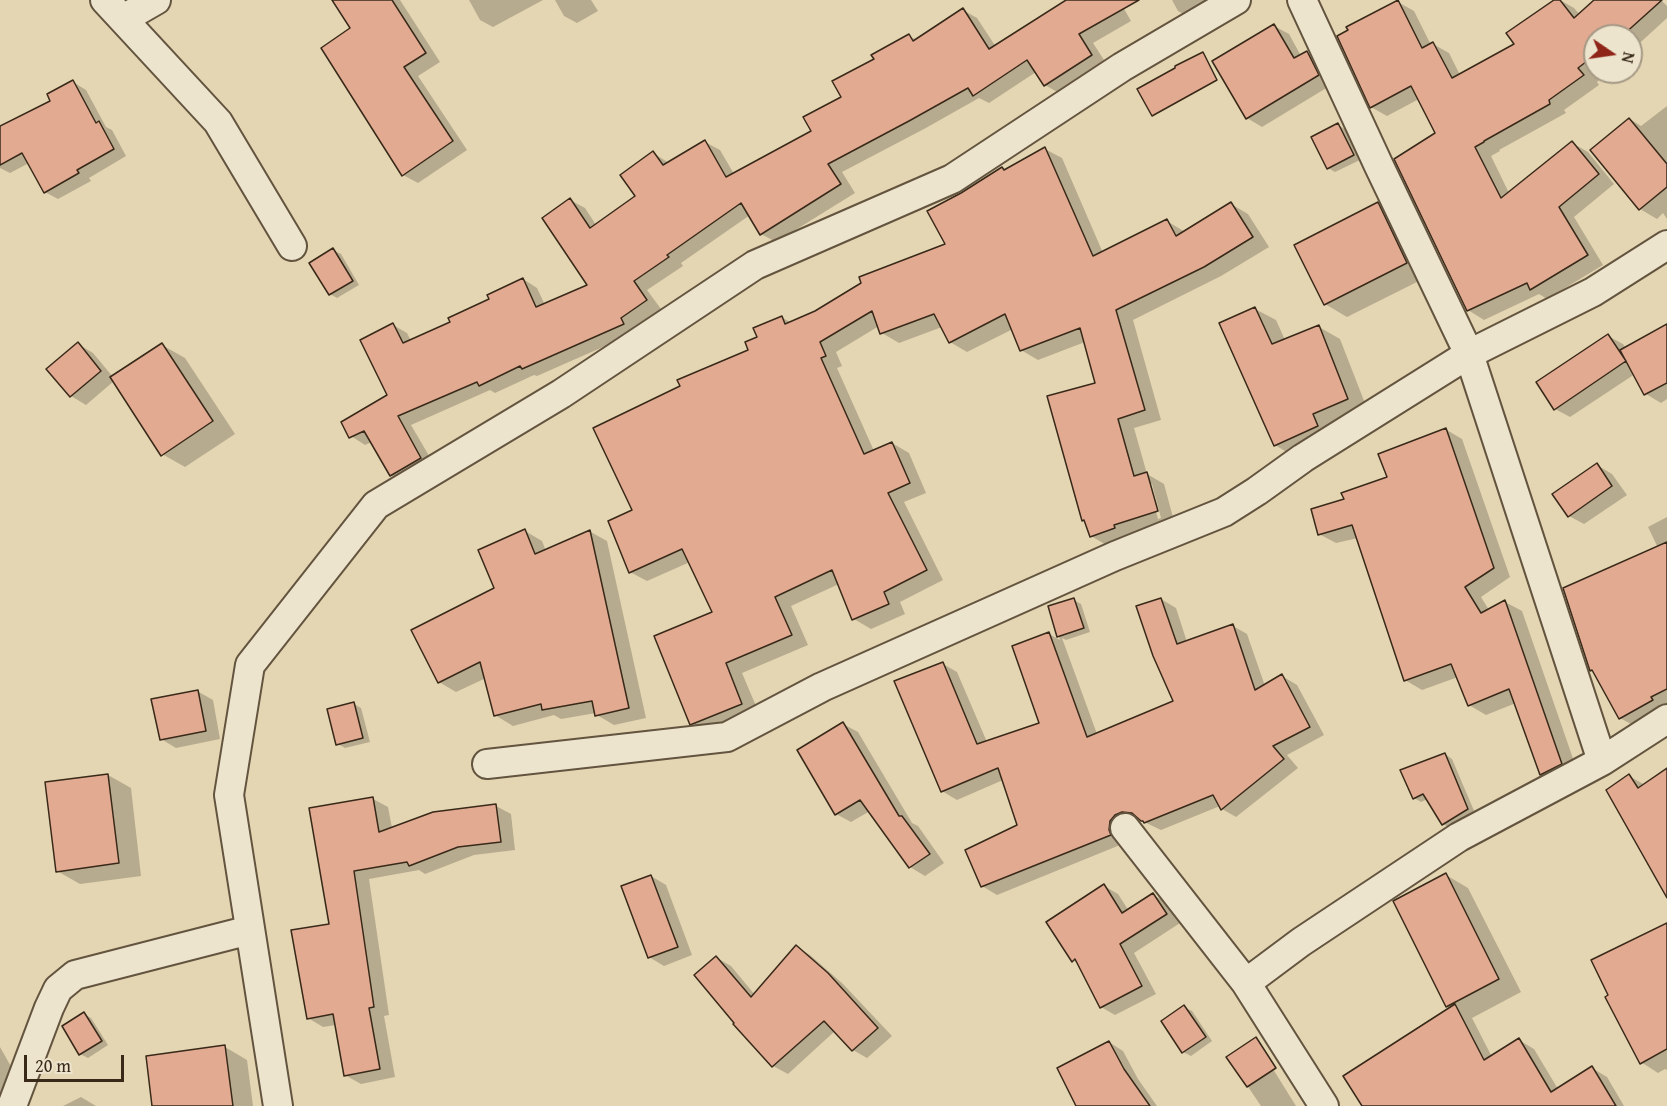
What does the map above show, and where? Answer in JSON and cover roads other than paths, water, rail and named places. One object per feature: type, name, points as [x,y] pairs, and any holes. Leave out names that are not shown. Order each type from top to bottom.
[{"type":"street","points":[[156,0],[114,10],[218,122],[292,246]]},
{"type":"street","points":[[278,1106],[229,795],[250,665],[375,505],[561,394],[755,265],[952,179],[1122,67],[1236,0]]},
{"type":"street","points":[[1302,0],[1469,354],[1602,761]]},
{"type":"street","points":[[487,764],[727,737],[822,687],[1116,555],[1224,512],[1303,458],[1469,354],[1593,292],[1667,245]]},
{"type":"street","points":[[1246,983],[1310,936],[1459,837],[1602,761],[1667,719]]},
{"type":"street","points":[[1125,828],[1246,983],[1324,1106]]},
{"type":"street","points":[[12,1106],[58,989],[75,975],[250,930]]}]
